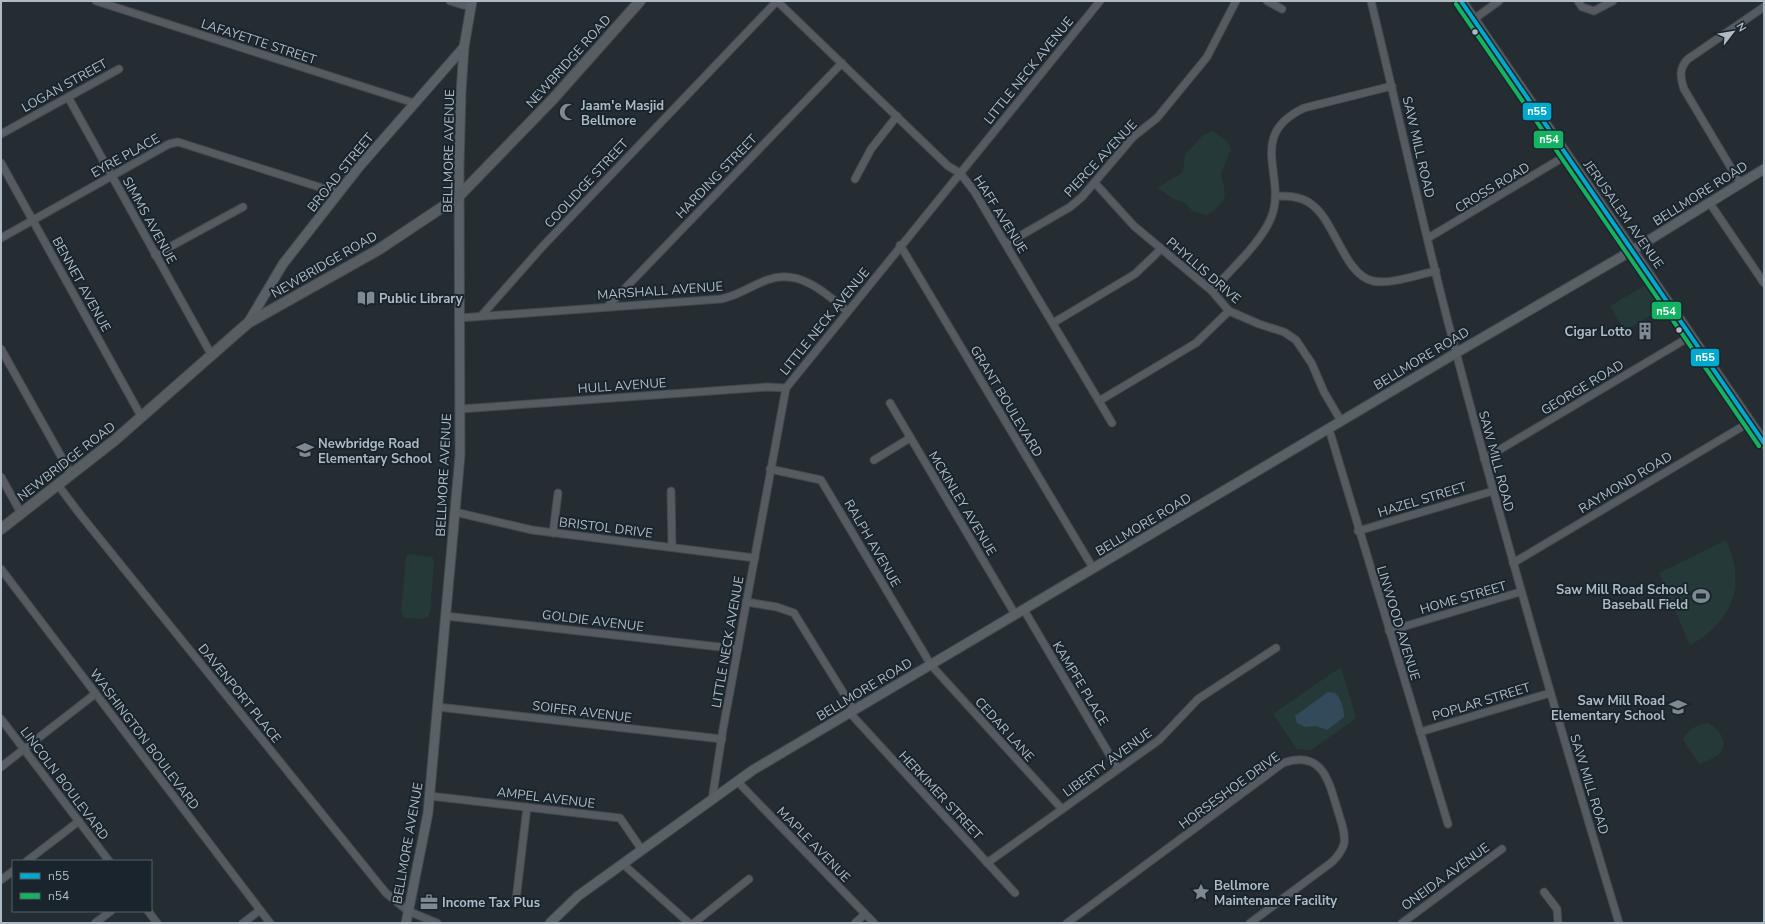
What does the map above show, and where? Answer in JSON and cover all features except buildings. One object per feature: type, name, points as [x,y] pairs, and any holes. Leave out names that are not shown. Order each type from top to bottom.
[{"type":"main road","name":"NEWBRIDGE ROAD","points":[[1,529],[115,440],[248,323],[378,250],[459,196],[553,99],[640,1]]},
{"type":"main road","name":"JERUSALEM AVENUE","points":[[1461,1],[1764,443]]},
{"type":"main road","name":"BELLMORE AVENUE","points":[[406,923],[430,796],[460,455],[459,196],[464,47],[471,4]]},
{"type":"main road","name":"BROAD STREET","points":[[248,323],[282,264],[359,167],[464,47]]},
{"type":"main road","name":"BELLMORE ROAD","points":[[552,922],[578,896],[624,865],[642,850],[753,770],[1456,352],[1633,250],[1764,169]]},
{"type":"street","name":"LAFAYETTE STREET","points":[[96,1],[414,103]]},
{"type":"street","points":[[450,1],[471,4]]},
{"type":"street","name":"HAFF AVENUE","points":[[777,1],[948,166],[960,172],[974,191],[1112,423]]},
{"type":"street","name":"COOLIDGE STREET","points":[[482,315],[542,247],[777,1]]},
{"type":"street","name":"PIERCE AVENUE","points":[[1006,244],[1077,203],[1133,137],[1157,118],[1195,70],[1212,48],[1236,1]]},
{"type":"street","points":[[1267,1],[1282,9]]},
{"type":"street","name":"SAW MILL ROAD","points":[[1371,1],[1456,352],[1492,491],[1520,592],[1620,923]]},
{"type":"street","points":[[1474,19],[1500,1]]},
{"type":"street","points":[[1578,1],[1588,10],[1594,11],[1613,1]]},
{"type":"street","name":"LITTLE NECK AVENUE","points":[[712,800],[746,602],[786,388],[1097,2]]},
{"type":"street","points":[[1740,183],[1684,89],[1680,79],[1681,69],[1688,59],[1764,7]]},
{"type":"street","name":"HARDING STREET","points":[[608,306],[842,63]]},
{"type":"street","name":"LOGAN STREET","points":[[1,134],[118,69]]},
{"type":"street","points":[[1212,291],[1268,226],[1272,216],[1276,196],[1270,154],[1274,139],[1284,122],[1294,113],[1304,108],[1392,86]]},
{"type":"street","name":"SIMMS AVENUE","points":[[68,97],[211,354]]},
{"type":"street","points":[[855,179],[870,149],[897,116]]},
{"type":"street","name":"EYRE PLACE","points":[[1,238],[169,144],[178,142],[338,193]]},
{"type":"street","name":"CROSS ROAD","points":[[1428,238],[1567,155]]},
{"type":"street","name":"BENNET AVENUE","points":[[1,163],[141,416]]},
{"type":"street","name":"PHYLLIS DRIVE","points":[[1095,183],[1134,226],[1212,291],[1229,311],[1259,324],[1284,332],[1296,340],[1312,364],[1324,392],[1341,421]]},
{"type":"street","points":[[1276,196],[1294,197],[1311,204],[1321,213],[1349,260],[1362,277],[1372,281],[1386,282],[1436,271]]},
{"type":"street","points":[[1709,202],[1764,283]]},
{"type":"street","points":[[156,255],[243,207]]},
{"type":"street","name":"GRANT BOULEVARD","points":[[900,245],[1093,568]]},
{"type":"street","points":[[1053,323],[1135,274],[1161,249]]},
{"type":"street","name":"MARSHALL AVENUE","points":[[460,318],[482,315],[721,299],[742,293],[767,280],[789,277],[802,279],[812,284],[847,311]]},
{"type":"street","points":[[1099,401],[1196,343],[1229,311]]},
{"type":"street","name":"GEORGE ROAD","points":[[1484,459],[1691,336]]},
{"type":"street","points":[[1,349],[71,474]]},
{"type":"street","name":"HULL AVENUE","points":[[460,409],[767,387],[786,388]]},
{"type":"street","name":"MCKINLEY AVENUE","points":[[890,403],[1015,614]]},
{"type":"street","name":"RAYMOND ROAD","points":[[1513,563],[1750,422]]},
{"type":"street","name":"LINWOOD AVENUE","points":[[1328,429],[1448,824]]},
{"type":"street","points":[[874,460],[910,438]]},
{"type":"street","name":"RALPH AVENUE","points":[[770,470],[822,480],[930,664]]},
{"type":"street","points":[[1,477],[21,513]]},
{"type":"street","name":"DAVENPORT PLACE","points":[[58,485],[386,893],[408,911],[437,923]]},
{"type":"street","points":[[671,491],[672,547]]},
{"type":"street","name":"HAZEL STREET","points":[[1358,531],[1492,491]]},
{"type":"street","points":[[553,533],[558,493]]},
{"type":"street","name":"BRISTOL DRIVE","points":[[455,512],[532,530],[755,558]]},
{"type":"street","name":"WASHINGTON BOULEVARD","points":[[1,569],[270,923]]},
{"type":"street","name":"HOME STREET","points":[[1389,631],[1520,592]]},
{"type":"street","name":"HERKIMER STREET","points":[[746,602],[777,607],[794,613],[852,712],[1014,892]]},
{"type":"street","name":"KAMPFE PLACE","points":[[1024,610],[1118,769]]},
{"type":"street","name":"GOLDIE AVENUE","points":[[446,616],[738,649]]},
{"type":"street","name":"LIBERTY AVENUE","points":[[987,863],[1159,740],[1198,699],[1276,648]]},
{"type":"street","name":"CEDAR LANE","points":[[930,664],[1062,809]]},
{"type":"street","name":"POPLAR STREET","points":[[1420,732],[1550,693]]},
{"type":"street","points":[[1,767],[96,694]]},
{"type":"street","name":"SOIFER AVENUE","points":[[438,707],[722,739]]},
{"type":"street","name":"LINCOLN BOULEVARD","points":[[1,719],[109,860]]},
{"type":"street","name":"HORSESHOE DRIVE","points":[[1067,923],[1283,763],[1296,759],[1308,760],[1321,768],[1328,780],[1344,831],[1344,844],[1340,853],[1332,862],[1250,923]]},
{"type":"street","name":"MAPLE AVENUE","points":[[737,781],[874,923]]},
{"type":"street","name":"AMPEL AVENUE","points":[[430,796],[620,818],[642,850]]},
{"type":"street","points":[[516,900],[527,807]]},
{"type":"street","points":[[28,860],[79,821]]},
{"type":"street","name":"ONEIDA AVENUE","points":[[1402,923],[1502,849]]},
{"type":"street","points":[[624,865],[689,923]]},
{"type":"street","points":[[1,880],[12,872]]},
{"type":"street","points":[[694,923],[749,879]]},
{"type":"street","points":[[1544,892],[1557,909],[1558,923]]},
{"type":"street","points":[[243,923],[260,910]]},
{"type":"street","points":[[95,923],[110,912]]},
{"type":"street","points":[[149,912],[157,923]]},
{"type":"street","points":[[855,923],[865,914]]},
{"type":"green space","points":[[1212,131],[1227,141],[1231,149],[1221,173],[1225,193],[1223,201],[1207,215],[1194,212],[1185,203],[1172,198],[1158,188],[1183,172],[1185,155],[1202,136]]},
{"type":"green space","points":[[1646,285],[1662,308],[1625,331],[1610,306]]},
{"type":"green space","name":"Saw Mill Road School Baseball Field","points":[[1726,540],[1732,556],[1735,572],[1735,587],[1732,601],[1725,614],[1716,625],[1704,636],[1690,645],[1659,573]]},
{"type":"green space","points":[[409,554],[432,557],[434,561],[430,612],[428,617],[423,619],[405,618],[401,613],[406,557]]},
{"type":"green space","points":[[1341,667],[1356,718],[1311,750],[1297,749],[1273,714]]},
{"type":"green space","points":[[1708,723],[1718,731],[1724,743],[1721,751],[1717,755],[1712,759],[1699,764],[1683,739],[1688,732],[1694,728]]},
{"type":"water","points":[[1328,692],[1335,693],[1339,698],[1343,707],[1344,717],[1327,730],[1316,726],[1305,727],[1297,723],[1295,716]]},
{"type":"transit line","name":"n55","points":[[1461,1],[1764,443]]},
{"type":"transit line","name":"n54","points":[[1456,4],[1759,446]]},
{"type":"place","name":"Jaam'e Masjid Bellmore","points":[[568,112]]},
{"type":"place","name":"Public Library","points":[[366,298]]},
{"type":"place","name":"Cigar Lotto","points":[[1645,331]]},
{"type":"place","name":"Newbridge Road Elementary School","points":[[305,450]]},
{"type":"place","name":"Saw Mill Road School Baseball Field","points":[[1701,596]]},
{"type":"place","name":"Saw Mill Road Elementary School","points":[[1678,707]]},
{"type":"place","name":"Bellmore Maintenance Facility","points":[[1201,892]]},
{"type":"place","name":"Income Tax Plus","points":[[429,902]]}]
